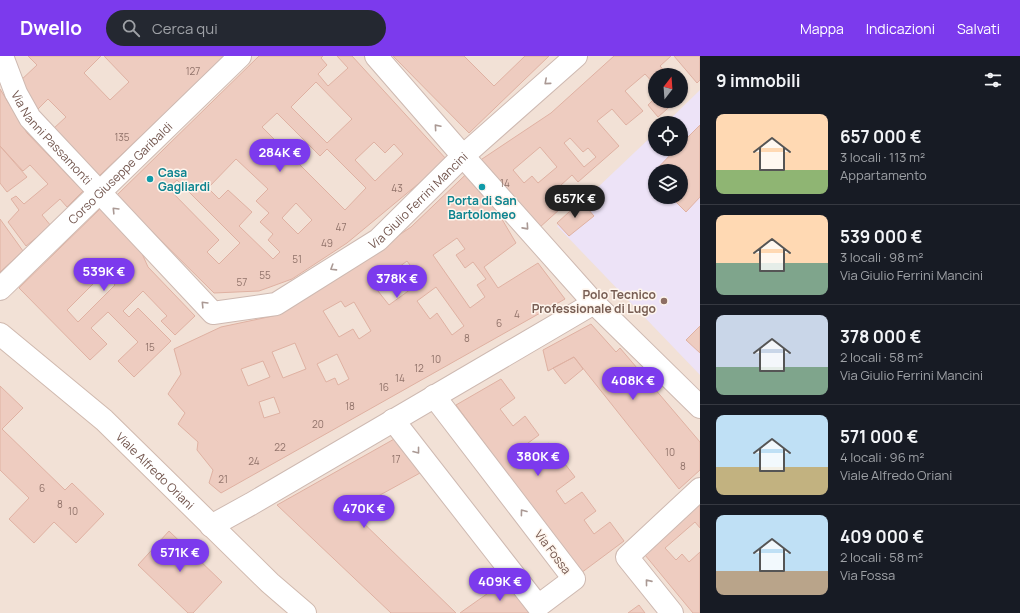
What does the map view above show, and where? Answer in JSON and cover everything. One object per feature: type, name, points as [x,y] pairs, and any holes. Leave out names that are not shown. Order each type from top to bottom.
[{"type":"street","name":"Via Nanni Passamonti","points":[[2,56],[16,93],[30,118],[99,193]]},
{"type":"street","name":"Corso Giuseppe Garibaldi","points":[[0,290],[240,56]]},
{"type":"street","points":[[376,56],[594,303],[700,407]]},
{"type":"street","name":"Via Giulio Ferrini Mancini","points":[[99,193],[213,313],[276,304],[378,240],[463,156],[576,56]]},
{"type":"street","points":[[211,526],[594,303]]},
{"type":"street","name":"Viale Alfredo Oriani","points":[[0,334],[104,420],[270,584],[305,613]]},
{"type":"street","name":"Via Fossa","points":[[393,420],[538,606],[574,579],[434,396]]},
{"type":"street","points":[[672,613],[627,557],[700,489]]},
{"type":"shaded area","points":[[0,56],[700,56],[700,613],[0,613]]},
{"type":"shaded area","name":"Polo Tecnico Professionale di Lugo","points":[[700,90],[700,375],[557,226],[648,140],[648,156],[688,156],[688,116],[673,116],[681,108],[688,108],[688,102]]},
{"type":"building","points":[[28,56],[101,56],[84,73],[110,100],[129,82],[104,56],[225,56],[99,176],[53,129],[66,117],[48,99],[35,112],[19,82],[37,65]]},
{"type":"building","points":[[259,56],[323,56],[321,58],[327,65],[318,74],[328,86],[348,68],[337,56],[352,56],[447,160],[347,243],[292,279],[259,291],[214,293],[116,196]],"holes":[[[316,82],[352,119],[327,143],[291,107]],[[277,113],[320,156],[327,149],[366,188],[345,210],[262,127]],[[374,142],[385,153],[394,144],[403,154],[375,181],[355,160]],[[236,159],[268,189],[256,201],[269,213],[260,222],[273,234],[268,240],[280,252],[273,259],[239,226],[252,212],[228,190],[219,199],[208,188]],[[177,180],[240,243],[219,264],[207,252],[219,240],[168,188]],[[296,203],[312,220],[298,234],[282,218]]]},
{"type":"building","points":[[393,56],[464,56],[494,86],[525,56],[549,56],[469,133]]},
{"type":"building","points":[[614,56],[671,56],[660,66],[662,68],[648,68],[648,77],[645,74],[625,91],[643,111],[626,125],[612,109],[597,121],[619,146],[578,182],[572,175],[560,186],[571,199],[539,228],[493,204],[516,243],[484,267],[498,288],[538,263],[565,299],[221,493],[209,483],[213,470],[197,450],[198,442],[178,424],[185,413],[168,394],[181,374],[174,349],[221,327],[273,316],[319,289],[411,227],[482,159],[551,113]],"holes":[[[570,138],[583,152],[588,148],[596,157],[584,167],[564,143]],[[540,147],[557,167],[538,183],[532,176],[524,183],[513,170]],[[457,238],[465,249],[456,255],[465,268],[473,262],[486,279],[477,285],[485,297],[470,308],[433,255]],[[407,261],[422,281],[389,305],[374,286]],[[436,287],[464,326],[452,335],[437,313],[430,319],[417,301]],[[341,301],[345,307],[354,302],[371,331],[359,339],[353,329],[339,337],[323,311]],[[295,343],[306,369],[283,378],[272,352]],[[337,354],[349,379],[338,385],[335,378],[326,382],[317,364]],[[263,361],[270,377],[248,386],[241,369]],[[274,397],[280,413],[264,418],[259,402]]]},
{"type":"building","points":[[674,56],[700,56],[700,80],[697,83],[688,72],[688,68],[684,68]]},
{"type":"building","points":[[0,89],[27,133],[83,191],[67,207],[60,199],[42,215],[51,226],[26,246],[8,222],[19,210],[11,199],[16,196],[24,204],[48,184],[30,165],[23,171],[0,146]]},
{"type":"building","points":[[650,108],[668,108],[659,116],[657,116]]},
{"type":"building","points":[[700,125],[700,197],[686,212],[678,204],[688,204],[688,164],[662,164],[669,156],[688,156],[688,137]]},
{"type":"building","points":[[0,146],[27,177],[7,192],[0,183]]},
{"type":"building","points":[[581,201],[594,216],[569,236],[557,223]]},
{"type":"building","points":[[100,209],[140,249],[148,267],[195,316],[175,335],[161,321],[167,316],[143,291],[123,311],[129,317],[138,308],[171,341],[134,377],[118,361],[138,342],[108,312],[91,328],[107,344],[90,360],[19,288]],"holes":[[[104,273],[115,285],[78,322],[67,310]]]},
{"type":"building","points":[[0,219],[23,251],[0,272]]},
{"type":"building","points":[[591,324],[616,352],[620,348],[700,442],[700,470],[679,489],[574,357],[548,371],[543,350]]},
{"type":"building","points":[[700,326],[700,353],[686,340]]},
{"type":"building","points":[[574,357],[583,369],[565,384],[553,368]]},
{"type":"building","points":[[501,379],[515,398],[500,409],[513,426],[525,416],[539,435],[524,446],[531,457],[549,443],[575,477],[556,491],[565,504],[582,492],[596,511],[584,520],[594,534],[610,522],[624,541],[581,573],[456,405]]},
{"type":"building","points":[[0,386],[23,408],[2,429],[65,490],[72,483],[104,514],[76,543],[54,522],[34,543],[9,519],[29,498],[0,470]]},
{"type":"building","points":[[396,438],[420,473],[351,511],[456,613],[391,613],[277,505]]},
{"type":"building","points":[[700,502],[700,528],[695,522],[665,548],[676,560],[682,554],[689,562],[700,552],[700,613],[693,613],[645,555]]},
{"type":"building","points":[[169,531],[222,582],[193,613],[188,613],[138,565]]},
{"type":"building","points":[[508,579],[532,613],[460,613]]},
{"type":"building","points":[[639,605],[645,613],[628,613]]},
{"type":"place","name":"Casa Gagliardi","points":[[150,179]]},
{"type":"place","name":"Porta di San Bartolomeo","points":[[482,187]]},
{"type":"place","name":"Polo Tecnico Professionale di Lugo","points":[[664,301]]}]
